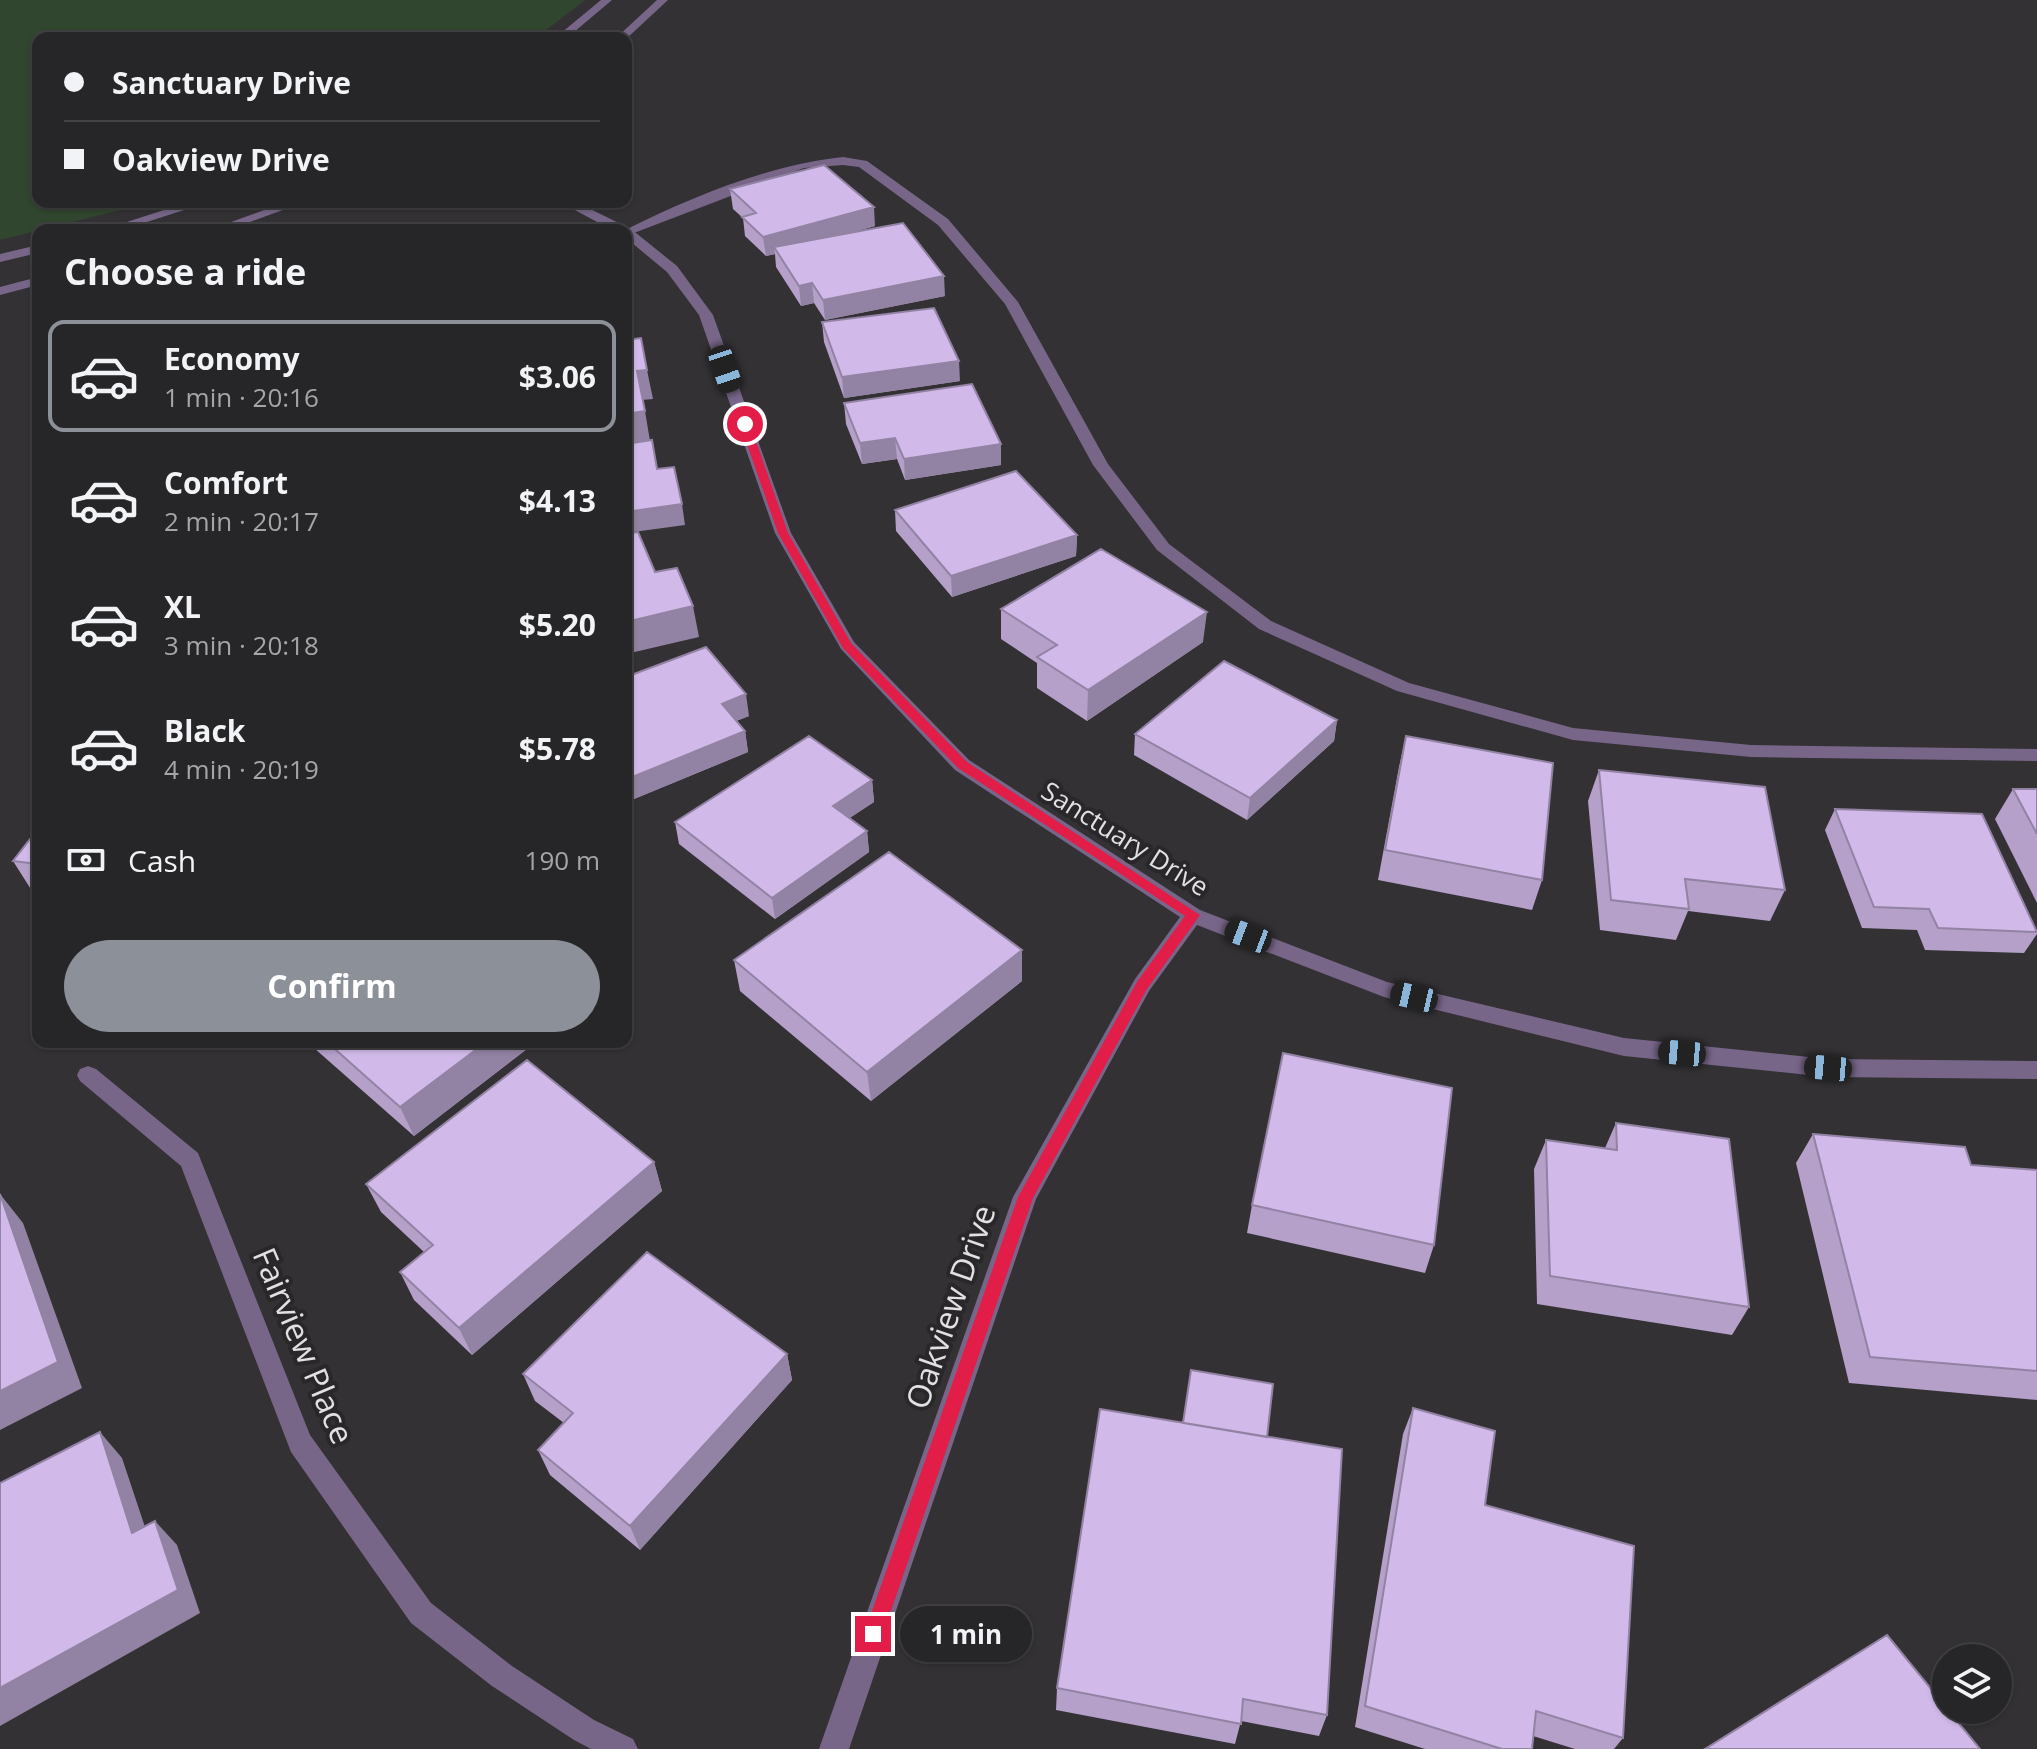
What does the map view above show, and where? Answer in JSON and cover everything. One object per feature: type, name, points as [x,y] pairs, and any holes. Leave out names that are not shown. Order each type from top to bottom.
[{"type":"street","points":[[567,32],[607,0]]},
{"type":"street","points":[[628,32],[663,0]]},
{"type":"street","points":[[632,229],[802,165],[843,161],[863,164],[943,222],[1011,302],[1101,465],[1163,547],[1265,625],[1403,687],[1573,734],[1751,751],[2037,755]]},
{"type":"street","points":[[128,224],[183,208]]},
{"type":"street","points":[[233,224],[281,208]]},
{"type":"street","name":"Sanctuary Drive","points":[[578,208],[609,224]]},
{"type":"street","name":"Sanctuary Drive","points":[[632,238],[672,269],[706,315],[783,533],[847,645],[962,765],[1193,915],[1384,989],[1624,1047],[1828,1068],[2037,1070]]},
{"type":"street","points":[[0,258],[32,250]]},
{"type":"street","points":[[0,291],[32,283]]},
{"type":"street","name":"Oakview Drive","points":[[834,1749],[1025,1197],[1142,985],[1193,915]]},
{"type":"street","name":"Fairview Place","points":[[88,1075],[190,1160],[300,1443],[421,1613],[502,1676],[584,1730],[623,1749]]},
{"type":"green space","points":[[0,0],[585,0],[544,32],[32,32],[32,208],[129,208],[64,224],[32,224],[32,232],[0,240]]},
{"type":"building","points":[[824,165],[874,207],[763,237],[742,217],[756,213],[730,189]]},
{"type":"building","points":[[903,223],[944,276],[823,300],[812,283],[799,286],[774,247]]},
{"type":"building","points":[[934,308],[959,361],[842,377],[822,322]]},
{"type":"building","points":[[641,338],[647,370],[637,371],[645,411],[632,413],[632,339]]},
{"type":"building","points":[[972,384],[1001,444],[904,459],[895,438],[860,443],[844,403]]},
{"type":"building","points":[[652,440],[657,469],[674,467],[682,504],[632,511],[632,443]]},
{"type":"building","points":[[1016,471],[1077,535],[951,576],[895,510]]},
{"type":"building","points":[[638,532],[655,572],[677,568],[693,606],[632,621],[632,533]]},
{"type":"building","points":[[1101,549],[1207,612],[1088,690],[1037,657],[1057,645],[1001,609]]},
{"type":"building","points":[[706,647],[746,694],[722,704],[745,731],[632,777],[632,675]]},
{"type":"building","points":[[1224,661],[1337,720],[1250,798],[1135,734]]},
{"type":"building","points":[[809,736],[872,780],[833,806],[867,831],[772,898],[675,822]]},
{"type":"building","points":[[1406,736],[1553,763],[1542,880],[1385,850]]},
{"type":"building","points":[[1599,770],[1765,787],[1785,890],[1685,879],[1689,909],[1611,900]]},
{"type":"building","points":[[2013,789],[2037,789],[2037,834]]},
{"type":"building","points":[[1835,809],[1982,814],[2037,932],[1938,928],[1929,909],[1874,907]]},
{"type":"building","points":[[32,837],[32,863],[13,861]]},
{"type":"building","points":[[889,852],[1022,950],[867,1072],[734,960]]},
{"type":"building","points":[[334,1048],[478,1048],[400,1107]]},
{"type":"building","points":[[1283,1053],[1452,1088],[1434,1245],[1252,1205]]},
{"type":"building","points":[[527,1060],[654,1162],[459,1328],[400,1272],[433,1245],[366,1184]]},
{"type":"building","points":[[1616,1123],[1729,1139],[1749,1307],[1550,1276],[1546,1140],[1617,1150]]},
{"type":"building","points":[[1813,1134],[1965,1147],[1971,1165],[2037,1170],[2037,1371],[1870,1357]]},
{"type":"building","points":[[0,1194],[58,1362],[0,1391]]},
{"type":"building","points":[[647,1252],[787,1354],[630,1526],[538,1450],[573,1413],[523,1374]]},
{"type":"building","points":[[1191,1370],[1273,1384],[1267,1437],[1183,1423]]},
{"type":"building","points":[[1413,1408],[1495,1431],[1485,1505],[1634,1546],[1623,1738],[1536,1711],[1532,1749],[1502,1749],[1365,1706]]},
{"type":"building","points":[[1100,1409],[1342,1449],[1327,1715],[1243,1699],[1241,1724],[1057,1688]]},
{"type":"building","points":[[100,1432],[132,1533],[155,1521],[178,1590],[0,1688],[0,1483]]},
{"type":"building","points":[[1887,1635],[1932,1690],[1932,1724],[1959,1724],[1980,1749],[1705,1749]]},
{"type":"route","points":[[745,424],[783,533],[847,645],[962,765],[1193,915],[1142,985],[1025,1197],[873,1634]]}]
